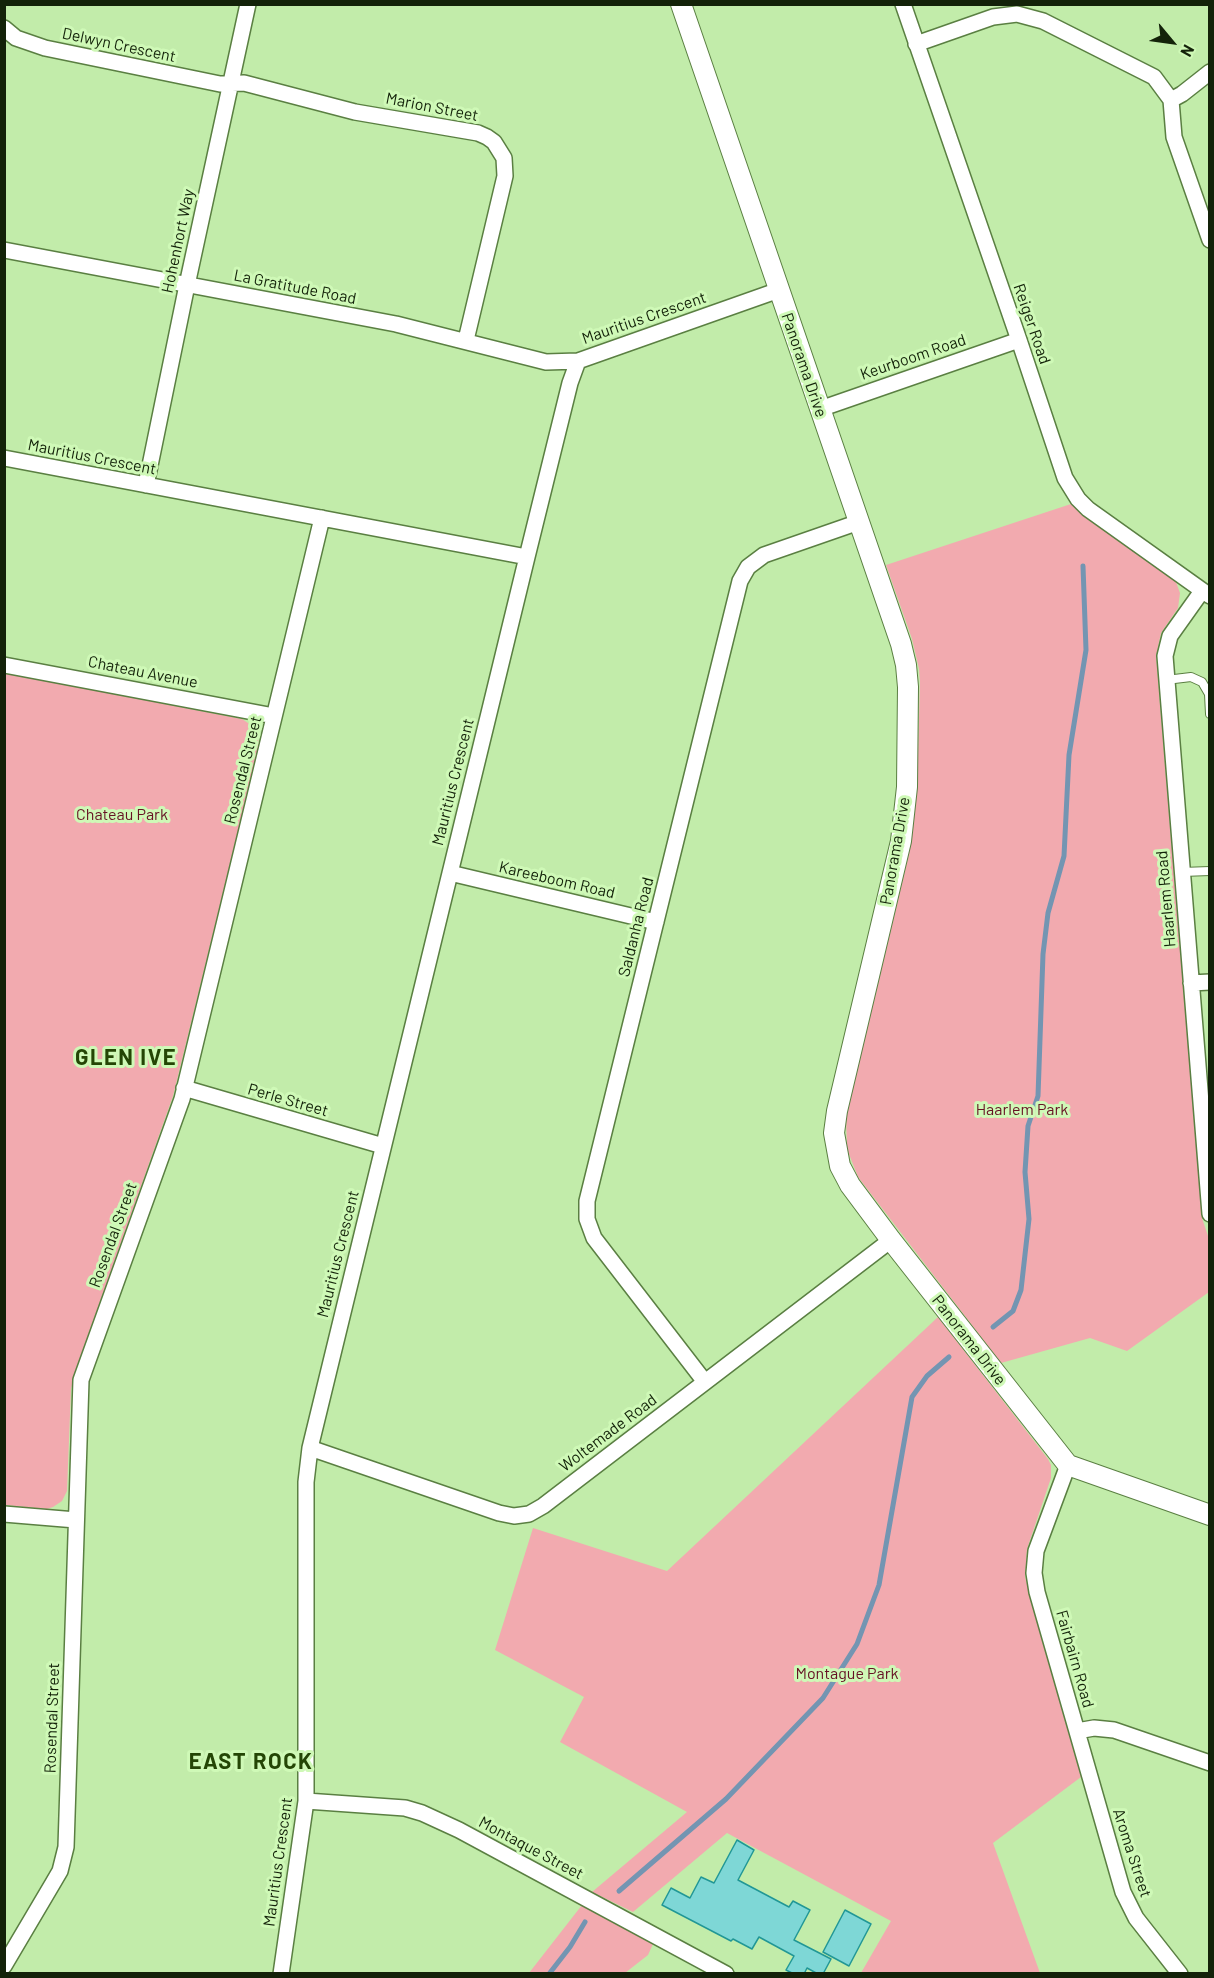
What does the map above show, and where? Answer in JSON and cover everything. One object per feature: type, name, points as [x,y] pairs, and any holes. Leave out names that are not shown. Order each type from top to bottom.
[{"type":"street","name":"Hohenhort Way","points":[[146,485],[186,285],[248,4]]},
{"type":"street","name":"Panorama Drive","points":[[681,4],[901,644],[906,665],[908,687],[906,787],[898,852],[837,1111],[834,1133],[837,1155],[845,1176],[891,1240],[1068,1465]]},
{"type":"street","name":"Reiger Road","points":[[903,4],[1019,340],[1060,467],[1068,484],[1078,499],[1100,518],[1206,593]]},
{"type":"street","points":[[916,44],[993,17],[1005,14],[1026,15],[1043,21],[1154,77],[1171,100],[1174,137],[1209,240]]},
{"type":"street","name":"Delwyn Crescent","points":[[4,28],[16,38],[45,48],[220,84],[231,84]]},
{"type":"street","points":[[1171,100],[1209,72]]},
{"type":"street","name":"Marion Street","points":[[231,84],[244,83],[355,112],[478,133],[494,142],[504,158],[505,176],[466,340]]},
{"type":"street","name":"La Gratitude Road","points":[[4,250],[396,324],[546,362],[578,361]]},
{"type":"street","name":"Mauritius Crescent","points":[[281,1974],[306,1801],[306,1482],[310,1448],[570,383],[578,361],[779,290]]},
{"type":"street","name":"Keurboom Road","points":[[820,409],[1019,340]]},
{"type":"street","name":"Mauritius Crescent","points":[[4,458],[527,557]]},
{"type":"street","name":"Rosendal Street","points":[[4,1966],[60,1870],[66,1847],[81,1380],[182,1099],[322,518]]},
{"type":"street","name":"Saldanha Road","points":[[705,1382],[594,1238],[587,1219],[587,1201],[740,581],[755,561],[764,555],[859,522]]},
{"type":"street","name":"Haarlem Road","points":[[1206,593],[1170,636],[1165,656],[1209,1214]]},
{"type":"street","name":"Chateau Avenue","points":[[4,665],[274,716]]},
{"type":"street","name":"Kareeboom Road","points":[[450,873],[656,922]]},
{"type":"street","points":[[1191,983],[1209,982]]},
{"type":"street","name":"Perle Street","points":[[184,1088],[383,1146]]},
{"type":"street","name":"Woltemade Road","points":[[310,1448],[499,1513],[514,1516],[530,1514],[891,1240]]},
{"type":"street","points":[[1068,1465],[1209,1515]]},
{"type":"street","name":"Fairbairn Road","points":[[1068,1465],[1038,1545],[1034,1573],[1037,1592],[1077,1731],[1094,1728],[1114,1730],[1209,1763]]},
{"type":"street","points":[[4,1514],[76,1520]]},
{"type":"street","name":"Aroma Street","points":[[1077,1731],[1123,1892],[1136,1918],[1180,1974]]},
{"type":"street","name":"Montaque Street","points":[[306,1801],[405,1808],[422,1813],[459,1830],[726,1974]]},
{"type":"lane","points":[[1166,680],[1191,677],[1202,682],[1209,694],[1209,714]]},
{"type":"lane","points":[[1182,872],[1209,871]]},
{"type":"green space","name":"Haarlem Park","points":[[1071,504],[1172,577],[1180,593],[1178,608],[1161,633],[1156,656],[1202,1218],[1209,1239],[1209,1292],[1127,1351],[1090,1338],[1001,1363],[858,1177],[847,1149],[846,1117],[908,858],[917,790],[919,669],[912,639],[886,565]]},
{"type":"green space","name":"Chateau Park","points":[[5,673],[242,719],[254,727],[259,746],[173,1096],[76,1369],[71,1389],[67,1491],[62,1501],[47,1509],[5,1505]]},
{"type":"green space","name":"Montague Park","points":[[938,1317],[1051,1465],[1051,1478],[1027,1549],[1025,1577],[1081,1777],[993,1843],[1040,1973],[861,1973],[891,1921],[727,1833],[633,1912],[592,1892],[687,1812],[560,1742],[584,1697],[495,1650],[533,1528],[667,1571]]},
{"type":"green space","points":[[582,1905],[653,1944],[648,1955],[625,1973],[529,1973]]},
{"type":"building","points":[[737,1840],[754,1850],[738,1880],[789,1907],[793,1901],[810,1910],[794,1940],[831,1959],[823,1974],[807,1968],[804,1974],[794,1974],[786,1970],[794,1956],[759,1937],[752,1949],[733,1939],[731,1941],[662,1905],[671,1888],[690,1898],[701,1877],[714,1883]]},
{"type":"building","points":[[845,1910],[871,1924],[849,1966],[823,1952]]},
{"type":"waterway","points":[[993,1327],[1013,1311],[1021,1290],[1029,1219],[1025,1172],[1028,1126],[1038,1096],[1043,954],[1048,913],[1064,856],[1069,755],[1086,650],[1083,566]]},
{"type":"waterway","points":[[619,1891],[726,1799],[823,1698],[857,1644],[879,1585],[912,1397],[927,1376],[949,1357]]},
{"type":"waterway","points":[[549,1974],[570,1947],[585,1922]]},
{"type":"district","name":"GLEN IVE","points":[[126,1058]]},
{"type":"district","name":"EAST ROCK","points":[[251,1762]]}]
